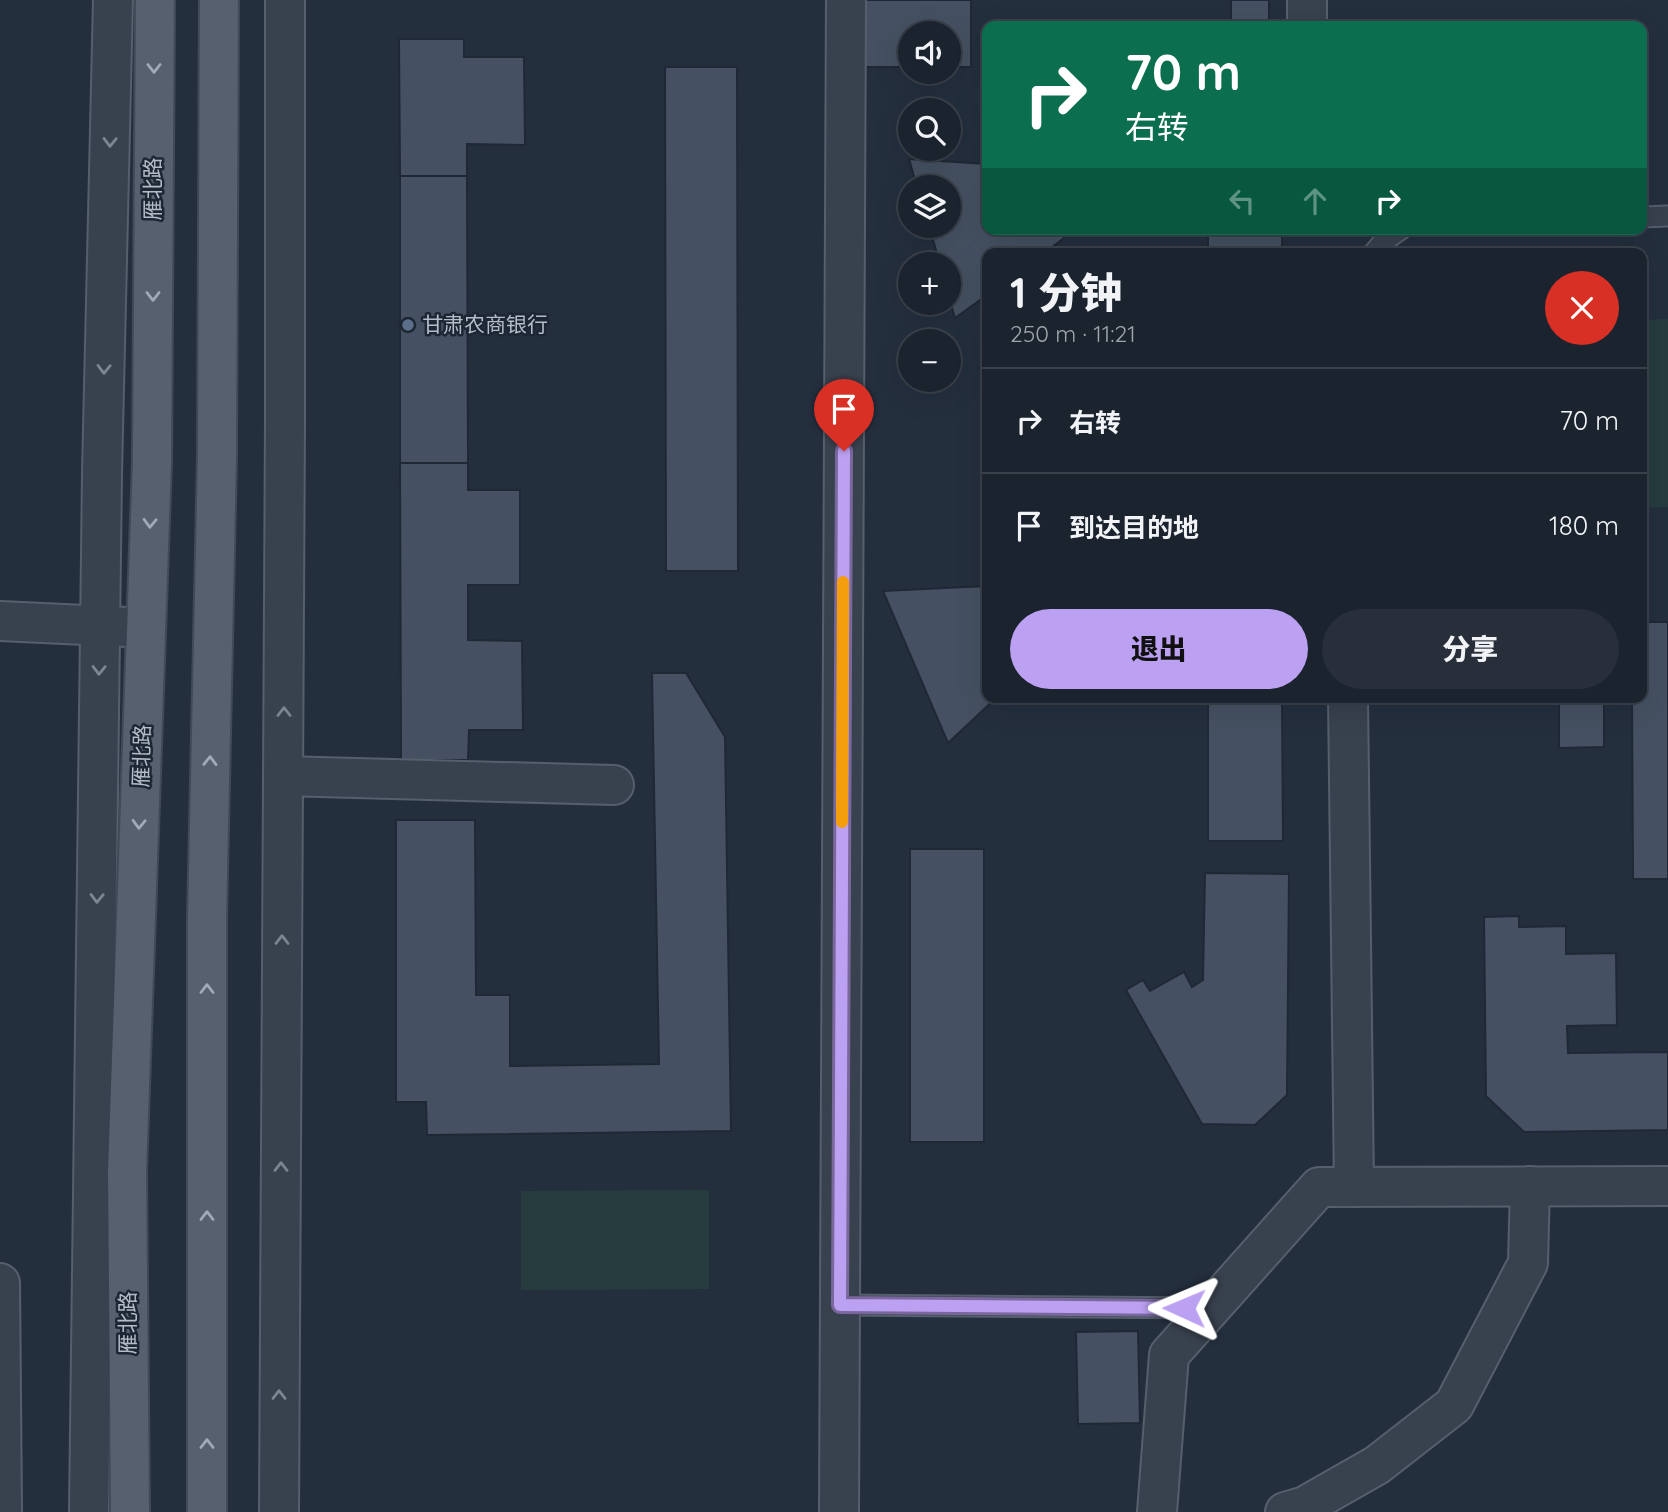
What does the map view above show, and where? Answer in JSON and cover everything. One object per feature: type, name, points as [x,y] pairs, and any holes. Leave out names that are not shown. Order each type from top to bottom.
[{"type":"main road","name":"雁北路","points":[[130,1512],[127,1171],[152,462],[155,0]]},
{"type":"main road","points":[[207,1512],[207,919],[217,457],[219,0]]},
{"type":"street","points":[[89,1512],[100,626],[113,0]]},
{"type":"street","points":[[279,1512],[285,0]]},
{"type":"street","points":[[839,1512],[846,0]]},
{"type":"street","points":[[1307,0],[1307,21]]},
{"type":"street","points":[[0,621],[146,628]]},
{"type":"street","points":[[1348,703],[1354,1187]]},
{"type":"street","points":[[283,776],[614,785]]},
{"type":"street","points":[[1285,1512],[1305,1506],[1377,1465],[1454,1405],[1528,1263],[1530,1186]]},
{"type":"street","points":[[1157,1512],[1169,1355],[1319,1187],[1668,1186]]},
{"type":"street","points":[[0,1283],[2,1512]]},
{"type":"lane","points":[[1647,217],[1668,216]]},
{"type":"lane","points":[[1378,248],[1392,235]]},
{"type":"lane","points":[[840,1305],[1210,1308]]},
{"type":"green space","points":[[1668,319],[1668,507],[1647,508],[1647,320]]},
{"type":"green space","points":[[709,1190],[709,1289],[521,1290],[521,1191]]},
{"type":"building","points":[[860,0],[971,0],[971,67],[961,67],[961,21],[898,21],[898,67],[860,67]]},
{"type":"building","points":[[1231,0],[1269,0],[1269,21],[1231,21]]},
{"type":"building","points":[[399,39],[464,39],[464,57],[524,57],[525,145],[467,144],[467,176],[400,176]]},
{"type":"building","points":[[665,67],[737,67],[738,571],[666,571]]},
{"type":"building","points":[[910,161],[982,164],[982,235],[1063,235],[1064,238],[1051,248],[982,248],[982,299],[961,314],[961,252],[937,252],[932,238],[961,238],[961,175],[914,175]]},
{"type":"building","points":[[400,176],[467,176],[468,463],[400,463]]},
{"type":"building","points":[[1208,235],[1282,235],[1282,248],[1208,248]]},
{"type":"building","points":[[400,463],[468,463],[468,490],[520,490],[520,585],[468,585],[468,640],[522,641],[523,730],[469,730],[468,760],[401,760]]},
{"type":"building","points":[[982,586],[982,703],[991,703],[948,743],[883,591]]},
{"type":"building","points":[[1647,622],[1668,622],[1668,879],[1633,879],[1632,703],[1647,703]]},
{"type":"building","points":[[652,673],[686,673],[725,737],[731,1131],[427,1135],[426,1102],[396,1102],[396,820],[475,820],[476,995],[510,995],[510,1066],[659,1064]]},
{"type":"building","points":[[1208,703],[1282,703],[1283,841],[1208,841]]},
{"type":"building","points":[[1559,703],[1604,703],[1604,747],[1559,748]]},
{"type":"building","points":[[910,849],[984,849],[984,1142],[910,1142]]},
{"type":"building","points":[[1205,873],[1289,874],[1287,1095],[1255,1125],[1202,1124],[1126,990],[1143,980],[1150,991],[1184,972],[1192,987],[1203,980]]},
{"type":"building","points":[[1519,916],[1519,927],[1566,926],[1566,954],[1616,953],[1617,1025],[1567,1026],[1568,1053],[1668,1052],[1668,1130],[1524,1132],[1486,1096],[1484,917]]},
{"type":"building","points":[[1138,1331],[1140,1423],[1078,1424],[1076,1332]]},
{"type":"slow traffic","points":[[842,822],[843,582]]},
{"type":"place","name":"甘肃农商银行","points":[[408,325]]},
{"type":"route","points":[[844,451],[840,1305],[1184,1308]]}]
